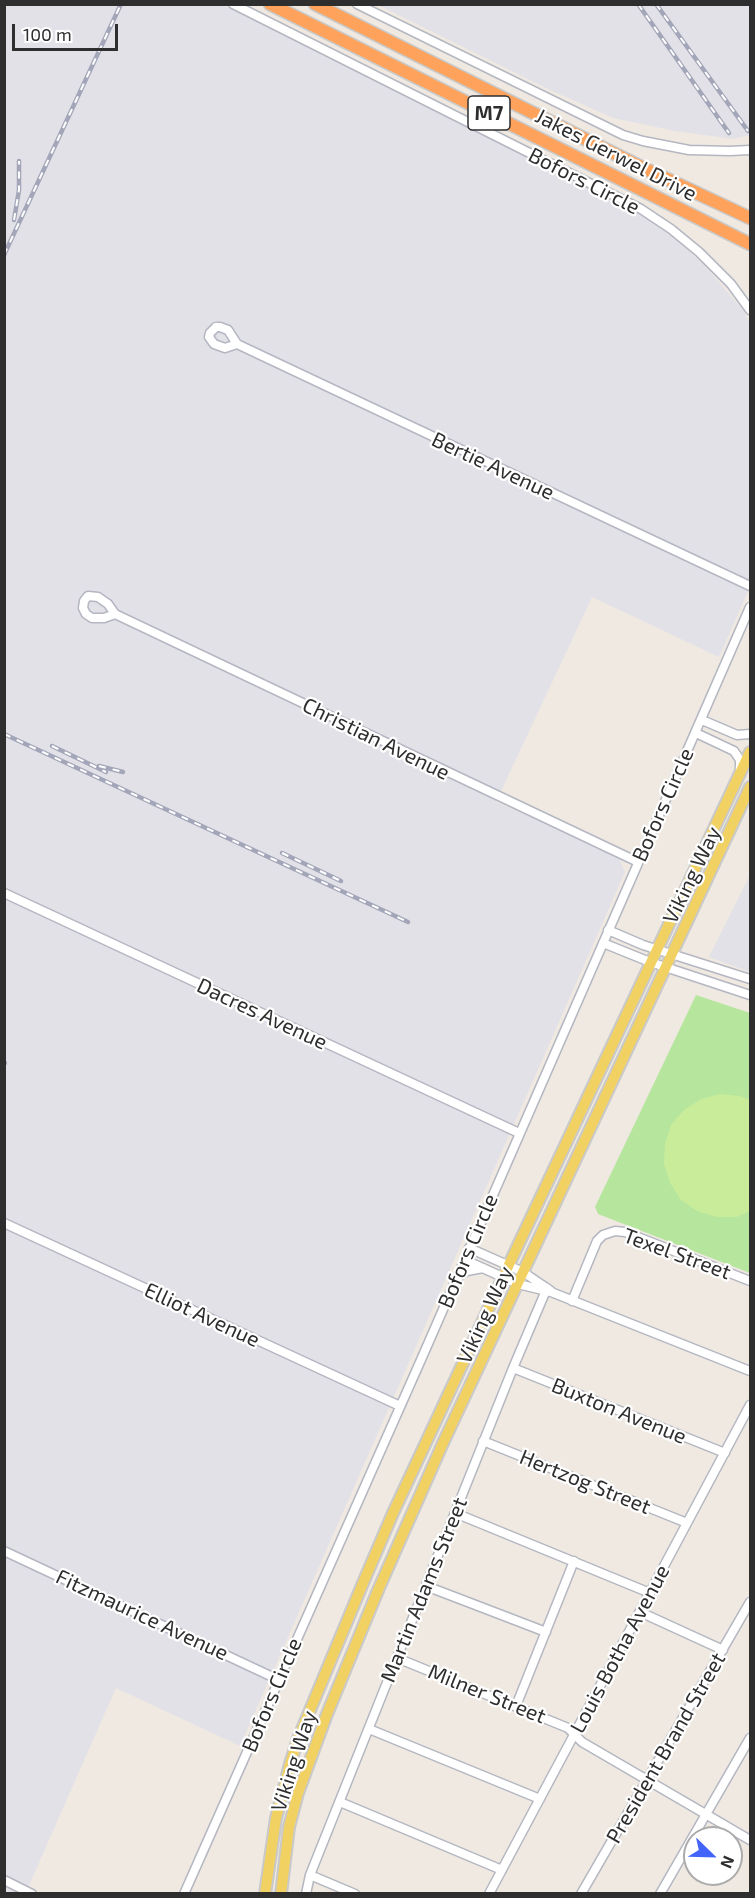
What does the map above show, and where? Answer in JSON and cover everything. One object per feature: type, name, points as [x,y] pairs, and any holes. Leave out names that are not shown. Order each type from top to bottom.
[{"type":"highway","name":"Jakes Gerwel Drive","points":[[270,4],[750,244]]},
{"type":"highway","name":"Jakes Gerwel Drive","points":[[315,4],[636,165],[750,218]]},
{"type":"main road","name":"Viking Way","points":[[265,1893],[276,1818],[298,1739],[393,1513],[750,752]]},
{"type":"main road","name":"Viking Way","points":[[281,1893],[293,1810],[327,1714],[383,1577],[443,1443],[750,787]]},
{"type":"street","name":"Bofors Circle","points":[[233,4],[634,205],[699,252],[730,284],[750,310]]},
{"type":"street","points":[[357,4],[623,135],[689,150],[750,150]]},
{"type":"street","name":"Bertie Avenue","points":[[237,344],[750,586]]},
{"type":"street","name":"Bofors Circle","points":[[184,1893],[457,1279],[750,607]]},
{"type":"street","name":"Christian Avenue","points":[[116,614],[638,862]]},
{"type":"street","points":[[702,720],[736,735],[750,734]]},
{"type":"street","points":[[696,733],[736,752],[740,763],[738,779]]},
{"type":"street","name":"Dacres Avenue","points":[[4,893],[519,1133]]},
{"type":"street","points":[[608,930],[657,949],[750,979]]},
{"type":"street","points":[[603,943],[650,962],[750,995]]},
{"type":"street","name":"Elliot Avenue","points":[[4,1223],[400,1406]]},
{"type":"street","name":"Texel Street","points":[[572,1301],[596,1244],[603,1235],[615,1231],[626,1232],[750,1281]]},
{"type":"street","points":[[469,1248],[523,1272],[548,1291]]},
{"type":"street","points":[[465,1260],[518,1284],[548,1291],[750,1371]]},
{"type":"street","points":[[457,1279],[467,1271],[484,1268]]},
{"type":"street","name":"Martin Adams Street","points":[[306,1893],[310,1875],[483,1442],[548,1291]]},
{"type":"street","name":"Buxton Avenue","points":[[513,1368],[725,1453]]},
{"type":"street","name":"Louis Botha Avenue","points":[[489,1893],[750,1405]]},
{"type":"street","name":"Hertzog Street","points":[[483,1442],[687,1523]]},
{"type":"street","points":[[455,1513],[650,1593]]},
{"type":"street","name":"Fitzmaurice Avenue","points":[[4,1551],[279,1680]]},
{"type":"street","points":[[516,1706],[574,1561]]},
{"type":"street","points":[[426,1586],[546,1632]]},
{"type":"street","name":"President Brand Street","points":[[581,1893],[750,1604]]},
{"type":"street","points":[[640,1612],[723,1650]]},
{"type":"street","name":"Milner Street","points":[[397,1658],[568,1728],[574,1735],[647,1780],[750,1840]]},
{"type":"street","points":[[369,1729],[540,1799]]},
{"type":"street","points":[[660,1893],[750,1738]]},
{"type":"street","points":[[340,1802],[502,1870]]},
{"type":"street","points":[[310,1875],[355,1893]]},
{"type":"street","points":[[4,1880],[32,1893]]},
{"type":"shaded area","points":[[5,5],[223,5],[630,207],[675,239],[704,265],[743,310],[750,323],[750,587],[719,657],[592,597],[496,802],[617,854],[625,872],[240,1746],[116,1688],[27,1890],[32,1893],[5,1894]]},
{"type":"shaded area","points":[[378,5],[750,5],[750,135],[733,139],[675,131],[613,118],[550,90]]},
{"type":"shaded area","points":[[750,875],[750,972],[709,957]]},
{"type":"green space","points":[[696,995],[750,1013],[750,1273],[598,1214],[595,1207]]},
{"type":"green space","points":[[720,1094],[740,1096],[750,1100],[750,1211],[737,1217],[717,1217],[697,1211],[681,1200],[670,1183],[664,1164],[665,1144],[671,1125],[684,1110],[701,1099]]},
{"type":"railway","points":[[4,255],[121,4]]},
{"type":"railway","points":[[638,4],[729,133]]},
{"type":"railway","points":[[656,4],[748,131]]},
{"type":"railway","points":[[14,220],[19,190],[19,161]]},
{"type":"railway","points":[[4,734],[408,922]]},
{"type":"railway","points":[[52,746],[106,772]]},
{"type":"railway","points":[[99,766],[123,772]]},
{"type":"railway","points":[[282,853],[341,881]]}]
